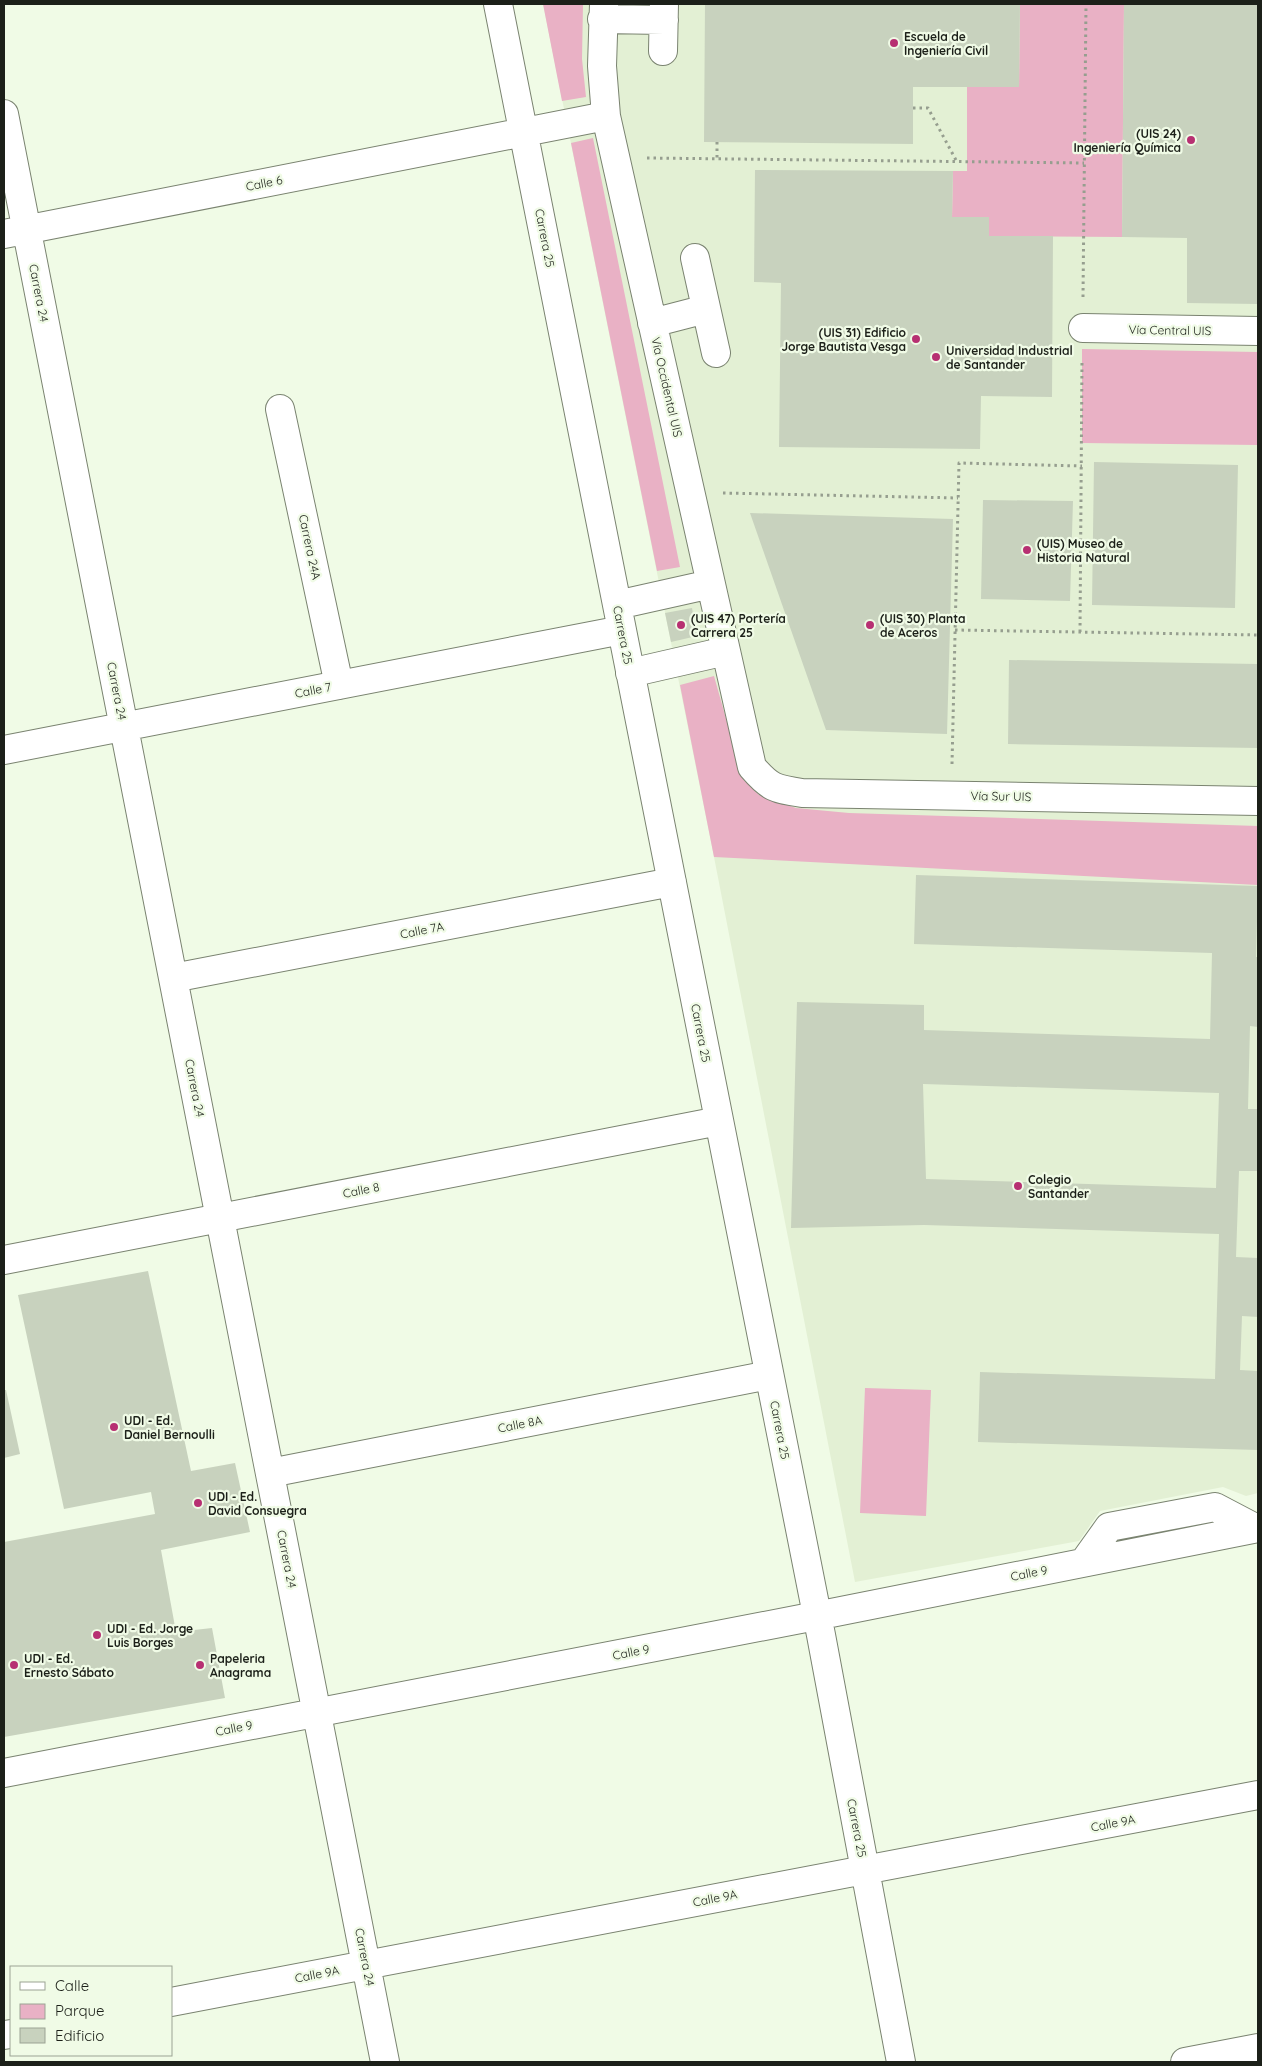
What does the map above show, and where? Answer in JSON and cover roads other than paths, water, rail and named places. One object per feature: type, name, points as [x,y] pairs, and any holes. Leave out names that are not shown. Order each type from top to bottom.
[{"type":"street","name":"Carrera 25","points":[[498,4],[769,1374],[901,2062]]},
{"type":"street","points":[[603,12],[664,12],[663,51]]},
{"type":"street","name":"Vía Occidental UIS","points":[[603,12],[602,66],[606,116],[752,767]]},
{"type":"street","name":"Carrera 24","points":[[4,114],[15,232],[124,727],[385,2062]]},
{"type":"street","name":"Calle 6","points":[[15,232],[606,116]]},
{"type":"street","points":[[695,258],[716,353]]},
{"type":"street","points":[[652,323],[706,309]]},
{"type":"street","name":"Vía Central UIS","points":[[1083,328],[1258,331]]},
{"type":"street","name":"Carrera 24A","points":[[280,408],[339,685]]},
{"type":"street","name":"Calle 7","points":[[4,750],[339,685],[619,617],[711,584]]},
{"type":"street","points":[[630,673],[726,651]]},
{"type":"street","name":"Vía Sur UIS","points":[[752,767],[765,783],[781,790],[802,793],[1258,801]]},
{"type":"street","name":"Calle 7A","points":[[173,978],[672,882]]},
{"type":"street","name":"Calle 8","points":[[4,1260],[719,1122]]},
{"type":"street","name":"Calle 8A","points":[[270,1473],[769,1374]]},
{"type":"street","name":"Calle 9","points":[[4,1773],[816,1616],[1256,1528]]},
{"type":"street","name":"Calle 9A","points":[[172,2002],[1258,1795]]},
{"type":"street","points":[[1185,2062],[1258,2048]]},
{"type":"place","name":"Escuela de Ingeniería Civil","points":[[894,43]]},
{"type":"place","name":"(UIS 24) Ingeniería Química","points":[[1191,140]]},
{"type":"place","name":"(UIS 31) Edificio Jorge Bautista Vesga","points":[[916,339]]},
{"type":"place","name":"Universidad Industrial de Santander","points":[[936,357]]},
{"type":"place","name":"(UIS) Museo de Historia Natural","points":[[1027,550]]},
{"type":"place","name":"(UIS 47) Portería Carrera 25","points":[[681,625]]},
{"type":"place","name":"(UIS 30) Planta de Aceros","points":[[870,625]]},
{"type":"place","name":"Colegio Santander","points":[[1018,1186]]},
{"type":"place","name":"UDI - Ed. Daniel Bernoulli","points":[[114,1427]]},
{"type":"place","name":"UDI - Ed. David Consuegra","points":[[198,1503]]},
{"type":"place","name":"UDI - Ed. Jorge Luis Borges","points":[[97,1635]]},
{"type":"place","name":"UDI - Ed. Ernesto Sábato","points":[[14,1665]]},
{"type":"place","name":"Papeleria Anagrama","points":[[200,1665]]}]
